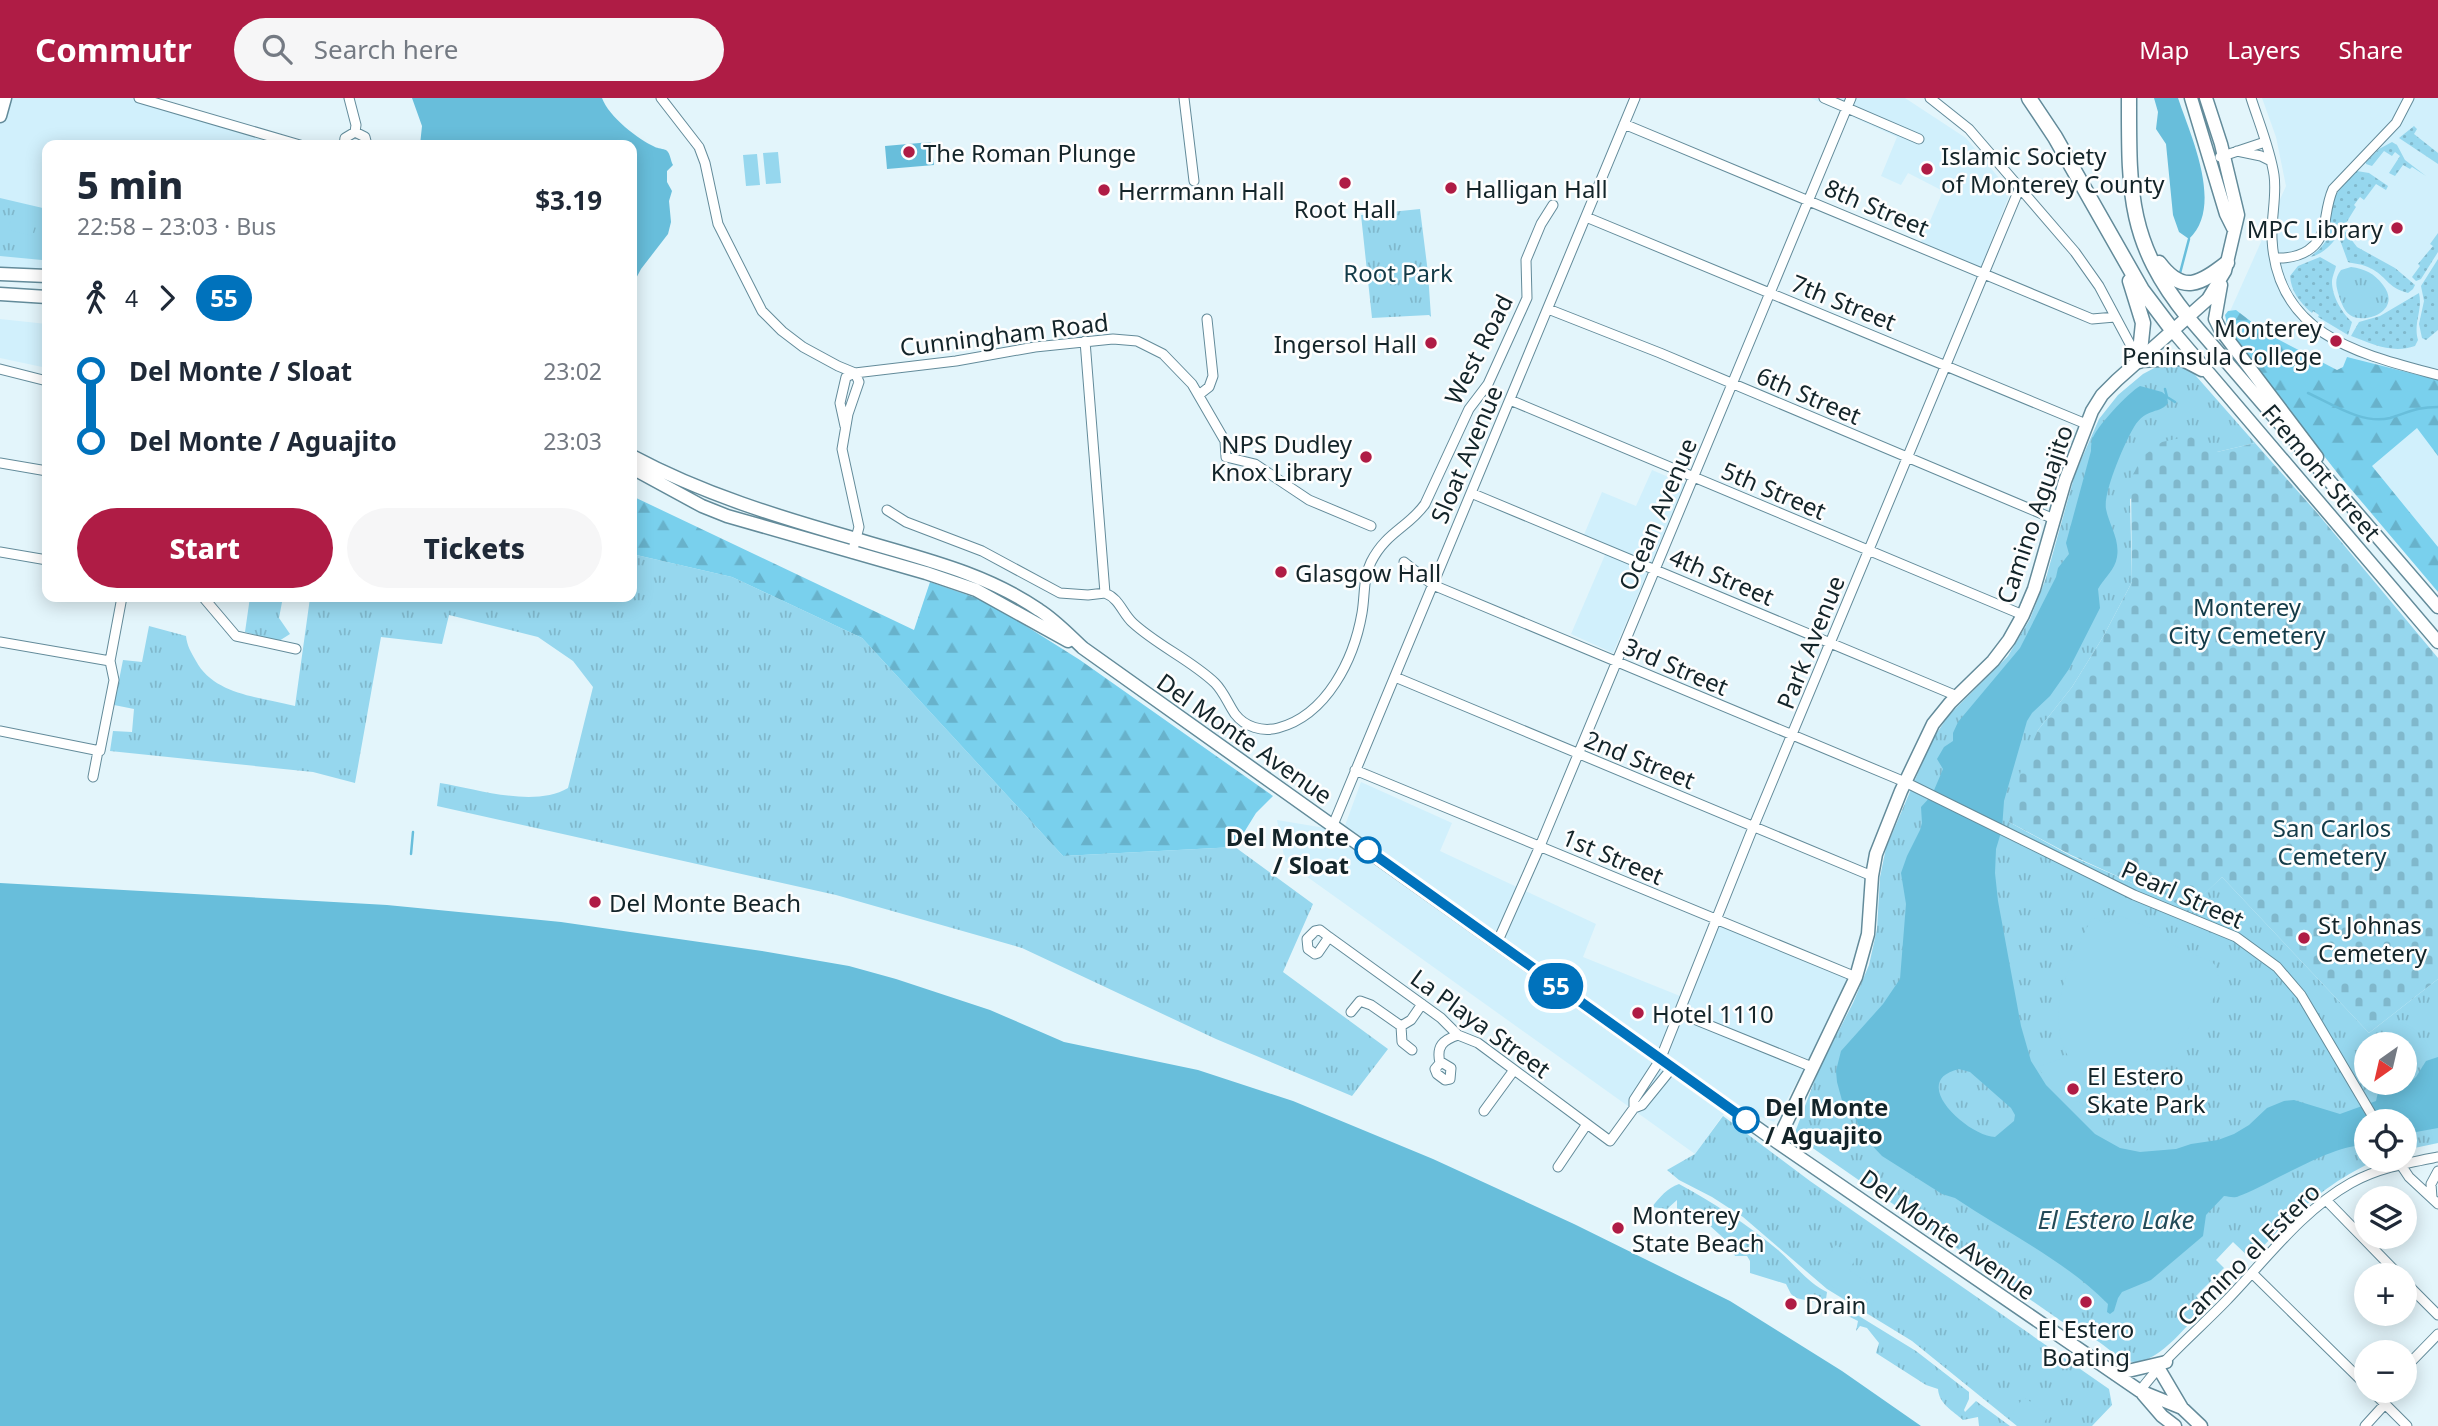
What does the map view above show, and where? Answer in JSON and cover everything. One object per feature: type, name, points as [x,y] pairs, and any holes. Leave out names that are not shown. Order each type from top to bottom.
[{"type":"highway","points":[[2029,98],[2055,137],[2147,298],[2173,331]]},
{"type":"highway","points":[[2129,98],[2131,192],[2142,239],[2157,272],[2188,317]]},
{"type":"highway","points":[[2142,239],[2165,271],[2184,283],[2203,280],[2227,263]]},
{"type":"highway","points":[[2122,256],[2142,319],[2139,361]]},
{"type":"main road","points":[[0,116],[5,98]]},
{"type":"main road","points":[[2191,98],[2226,214],[2233,228]]},
{"type":"main road","name":"Camino Aguajito","points":[[1777,1142],[1856,977],[1868,934],[1872,876],[1881,839],[1927,733],[1957,696],[1993,661],[2023,615],[2034,589],[2086,424],[2102,396],[2212,293],[2227,263],[2238,215],[2206,98]]},
{"type":"main road","points":[[2227,263],[2216,311],[2220,329],[2283,409],[2347,500]]},
{"type":"main road","points":[[0,274],[42,276]]},
{"type":"main road","points":[[0,294],[42,297]]},
{"type":"main road","name":"Fremont Street","points":[[2188,317],[2438,607]]},
{"type":"main road","name":"Fremont Street","points":[[2173,331],[2438,642]]},
{"type":"main road","points":[[2139,361],[2181,359],[2212,376]]},
{"type":"main road","name":"Del Monte Avenue","points":[[637,459],[722,498],[949,566],[1006,590],[1040,610],[1083,648],[1660,1060],[2140,1391],[2182,1408],[2201,1426]]},
{"type":"main road","name":"Del Monte Avenue","points":[[637,471],[702,506],[727,516],[976,590],[1083,648]]},
{"type":"main road","points":[[2115,1374],[2162,1366],[2182,1408]]},
{"type":"main road","name":"Del Monte Avenue","points":[[2140,1391],[2162,1416],[2175,1426]]},
{"type":"street","points":[[139,98],[283,140]]},
{"type":"street","points":[[349,98],[355,132]]},
{"type":"street","points":[[661,98],[695,141],[705,163],[718,225],[762,311],[803,347],[855,373]]},
{"type":"street","points":[[1184,98],[1194,181]]},
{"type":"street","name":"Sloat Avenue","points":[[1333,825],[1635,98]]},
{"type":"street","points":[[1824,98],[1849,103],[1919,139]]},
{"type":"street","points":[[1930,98],[1969,129],[2089,269],[2139,361]]},
{"type":"street","points":[[2251,98],[2271,162],[2275,187],[2272,239],[2275,258],[2281,283],[2292,305],[2316,329],[2352,348],[2438,375]]},
{"type":"street","points":[[2275,258],[2292,258],[2315,245],[2323,233],[2333,189],[2396,123],[2409,98]]},
{"type":"street","name":"Ocean Avenue","points":[[1497,943],[1541,846],[1615,662],[1849,103]]},
{"type":"street","name":"8th Street","points":[[1624,124],[2092,319],[2115,317]]},
{"type":"street","points":[[345,140],[355,132]]},
{"type":"street","points":[[355,132],[366,140]]},
{"type":"street","points":[[2210,160],[2265,142]]},
{"type":"street","points":[[2237,151],[2260,156],[2271,162]]},
{"type":"street","name":"Park Avenue","points":[[1634,1108],[1634,1100],[1660,1060],[1830,642],[1948,365],[2020,187]]},
{"type":"street","name":"West Road","points":[[1105,593],[1117,600],[1132,623],[1214,682],[1241,720],[1256,728],[1277,728],[1316,705],[1339,677],[1349,659],[1360,623],[1367,573],[1376,554],[1391,534],[1418,513],[1425,504],[1469,409],[1488,384],[1527,298],[1526,260],[1541,223],[1553,205]]},
{"type":"street","name":"7th Street","points":[[1587,217],[2086,424]]},
{"type":"street","name":"6th Street","points":[[1548,309],[2054,519]]},
{"type":"street","points":[[1200,394],[1209,387],[1213,376],[1207,319]]},
{"type":"street","name":"Cunningham Road","points":[[855,373],[1085,341],[1126,340],[1147,345],[1170,360],[1200,394],[1225,442],[1226,457],[1255,464],[1309,499],[1371,526]]},
{"type":"street","points":[[887,510],[906,522],[982,551],[1060,593],[1105,593],[1085,341]]},
{"type":"street","points":[[0,369],[42,380]]},
{"type":"street","points":[[852,553],[859,527],[842,449],[845,426],[839,403],[846,377],[855,373]]},
{"type":"street","name":"5th Street","points":[[1510,400],[2023,615]]},
{"type":"street","points":[[0,463],[42,470]]},
{"type":"street","name":"4th Street","points":[[1471,493],[1957,696]]},
{"type":"street","points":[[0,552],[42,559]]},
{"type":"street","points":[[1404,562],[1433,585]]},
{"type":"street","name":"3rd Street","points":[[1433,585],[1905,782]]},
{"type":"street","points":[[93,777],[114,680],[110,661],[121,602]]},
{"type":"street","points":[[207,602],[236,636],[296,649]]},
{"type":"street","points":[[0,642],[110,661]]},
{"type":"street","name":"2nd Street","points":[[1395,677],[1872,876]]},
{"type":"street","points":[[0,731],[99,751]]},
{"type":"street","name":"1st Street","points":[[1355,770],[1856,977]]},
{"type":"street","name":"Pearl Street","points":[[1905,782],[2134,895],[2236,936],[2264,955],[2301,995],[2368,1109]]},
{"type":"street","name":"La Playa Street","points":[[1329,937],[1441,1018],[1458,1035],[1478,1043],[1610,1140]]},
{"type":"street","points":[[1351,1012],[1360,1001],[1371,1004],[1401,1026]]},
{"type":"street","points":[[1401,1026],[1411,1020],[1422,1004]]},
{"type":"street","points":[[1679,1013],[1812,1067]]},
{"type":"street","points":[[1401,1026],[1402,1042],[1412,1050]]},
{"type":"street","points":[[1440,1063],[1440,1046],[1448,1038],[1458,1035]]},
{"type":"street","name":"Park Avenue","points":[[1610,1140],[1634,1108],[1642,1105],[1672,1068]]},
{"type":"street","points":[[1484,1111],[1514,1070]]},
{"type":"street","points":[[1558,1167],[1587,1124]]},
{"type":"street","name":"Camino el Estero","points":[[2417,1160],[2438,1157]]},
{"type":"street","points":[[2436,1202],[2430,1188],[2438,1171]]},
{"type":"street","name":"Camino el Estero","points":[[2140,1391],[2300,1223],[2326,1200],[2376,1172]]},
{"type":"street","points":[[2406,1172],[2436,1202]]},
{"type":"street","points":[[2326,1200],[2387,1263]]},
{"type":"street","points":[[2253,1274],[2354,1373]]},
{"type":"street","points":[[2417,1293],[2438,1315]]},
{"type":"street","points":[[2417,1356],[2438,1334]]},
{"type":"street","points":[[2365,1426],[2376,1403]]},
{"type":"street","points":[[2386,1403],[2407,1426]]},
{"type":"shaded area","points":[[5,98],[139,98],[277,138],[42,140],[42,276],[0,274],[0,116]]},
{"type":"shaded area","points":[[1811,98],[1905,98],[1966,138],[1999,178],[2012,188],[1977,277],[1917,251],[1943,191],[1908,173],[1901,185],[1881,176],[1897,137]]},
{"type":"shaded area","name":"Monterey Peninsula College","points":[[2262,98],[2438,98],[2438,588],[2223,327],[2286,186],[2276,137]]},
{"type":"shaded area","points":[[0,319],[42,323],[42,367],[0,358]]},
{"type":"shaded area","points":[[1652,470],[1685,484],[1613,653],[1571,634],[1608,548],[1583,537],[1602,492],[1636,506]]},
{"type":"shaded area","points":[[1361,782],[1452,823],[1440,851],[1596,924],[1583,957],[1685,998],[1716,919],[1856,977],[1774,1122],[1730,1105],[1695,1154],[1285,861],[1277,820],[1343,831]]},
{"type":"green space","points":[[2414,126],[2417,129],[2414,134],[2438,153],[2438,164],[2399,138]]},
{"type":"green space","points":[[2392,142],[2397,145],[2405,160],[2426,176],[2403,165],[2395,176],[2389,173],[2400,156],[2395,152],[2392,156],[2384,151],[2372,166],[2366,164],[2379,149]]},
{"type":"green space","points":[[778,152],[781,183],[766,184],[763,153]]},
{"type":"green space","points":[[757,154],[760,185],[746,186],[743,155]]},
{"type":"green space","points":[[2357,171],[2369,173],[2388,186],[2386,190],[2376,184],[2364,200],[2360,197],[2331,244],[2310,257],[2319,250],[2327,237],[2335,198]]},
{"type":"green space","points":[[0,198],[42,208],[42,260],[0,256]]},
{"type":"green space","name":"Root Park","points":[[1420,209],[1431,317],[1372,318],[1361,215]]},
{"type":"green space","points":[[12,215],[36,222],[32,236],[8,230]]},
{"type":"green space","points":[[2344,230],[2357,247],[2395,268],[2415,285],[2413,289],[2408,293],[2401,291],[2370,268],[2348,262],[2340,240]]},
{"type":"green space","points":[[2438,233],[2438,252],[2421,279],[2416,281],[2412,277],[2420,266],[2418,264],[2433,246],[2430,244]]},
{"type":"green space","points":[[2320,257],[2336,266],[2332,287],[2338,304],[2352,322],[2348,335],[2318,317],[2313,311],[2312,313],[2300,301],[2292,287],[2290,276],[2298,266]]},
{"type":"green space","points":[[2438,259],[2438,330],[2426,340],[2422,338],[2419,324],[2424,301],[2421,286]]},
{"type":"green space","points":[[2351,267],[2369,272],[2383,285],[2388,294],[2388,302],[2379,314],[2356,318],[2344,309],[2336,280],[2341,270]]},
{"type":"green space","points":[[2419,293],[2418,340],[2415,346],[2390,348],[2351,336],[2359,322],[2380,316]]},
{"type":"green space","points":[[2236,310],[2266,333],[2337,370],[2343,367],[2347,357],[2438,380],[2438,456],[2417,428],[2372,466],[2438,547],[2438,592],[2339,475],[2223,327],[2227,324],[2225,315],[2228,311]]},
{"type":"green space","points":[[2175,364],[2189,368],[2255,443],[2217,452],[2130,499],[2132,582],[2103,637],[2072,687],[2038,730],[2009,822],[2071,856],[2189,908],[2222,877],[2368,1032],[2354,1032],[2354,1096],[2417,1096],[2417,1032],[2370,1032],[2438,979],[2438,1143],[2417,1147],[2417,1109],[2354,1109],[2354,1172],[2308,1203],[2251,1259],[2233,1242],[2216,1260],[2224,1268],[2196,1296],[2205,1306],[2160,1352],[2138,1362],[2124,1359],[2092,1337],[2061,1321],[1794,1135],[1819,1069],[1869,965],[1877,929],[1880,877],[1886,848],[1932,740],[1949,715],[2008,656],[2030,619],[2046,578],[2075,474],[2099,419],[2118,395],[2143,374],[2158,366]]},
{"type":"green space","name":"Monterey City Cemetery","points":[[2190,436],[2217,452],[2255,443],[2438,658],[2438,979],[2370,1032],[2222,877],[2189,909],[2071,855],[2009,822],[2021,770],[2038,730],[2072,687],[2103,637],[2132,582],[2131,479],[2142,457],[2162,442]]},
{"type":"green space","points":[[637,498],[914,630],[930,582],[988,602],[1080,660],[1273,796],[1256,813],[1235,847],[1063,856],[862,638],[732,577],[637,555]]},
{"type":"green space","points":[[637,555],[732,577],[862,638],[1063,856],[1235,847],[1313,904],[1283,972],[1388,1049],[1352,1096],[1216,1039],[1022,948],[836,895],[437,806],[440,783],[522,797],[554,794],[568,788],[593,687],[573,661],[538,637],[449,615],[442,644],[381,637],[355,783],[313,772],[110,751],[113,731],[132,732],[134,709],[114,705],[123,660],[142,662],[149,626],[186,636],[191,652],[204,672],[226,688],[295,706],[309,602],[637,602]]},
{"type":"green space","points":[[249,602],[282,602],[279,618],[290,634],[279,641],[245,632]]},
{"type":"green space","points":[[2121,916],[2157,931],[2173,945],[2212,962],[2221,986],[2199,1022],[2192,1022],[2155,1083],[2126,1107],[2092,1088],[2104,1102],[2098,1112],[2089,1118],[2083,1113],[2082,1104],[2075,1101],[2071,1105],[2046,1080],[2038,1067],[2068,1056],[2061,1039],[2060,1003],[2069,967],[2092,917],[2107,923]]},
{"type":"green space","points":[[1723,1116],[1810,1181],[2109,1389],[2112,1405],[2092,1426],[2017,1426],[1912,1341],[1827,1289],[1743,1217],[1679,1180],[1667,1170],[1695,1154]]},
{"type":"green space","points":[[1679,1184],[1730,1214],[1766,1240],[1807,1278],[1827,1292],[1826,1299],[1819,1303],[1796,1298],[1786,1284],[1750,1273],[1747,1256],[1735,1256],[1729,1243],[1709,1225],[1691,1219],[1687,1213],[1677,1216],[1677,1200],[1667,1209],[1652,1207],[1667,1190]]},
{"type":"green space","points":[[1836,1245],[1856,1258],[1849,1270],[1878,1290],[1878,1295],[1867,1311],[1835,1290],[1838,1285],[1835,1288],[1815,1274]]},
{"type":"green space","points":[[1841,1305],[1916,1351],[1969,1392],[1965,1412],[1976,1401],[2010,1426],[1979,1426],[1978,1417],[1963,1420],[1944,1403],[1938,1389],[1926,1385],[1876,1353],[1879,1343],[1867,1328],[1860,1326],[1856,1331],[1858,1321],[1846,1315]]},
{"type":"green space","points":[[2024,1397],[2049,1416],[2041,1426],[2029,1426],[2012,1413]]},
{"type":"water","points":[[412,98],[602,98],[611,113],[625,127],[669,153],[673,165],[667,171],[667,182],[672,191],[668,234],[637,277],[637,140],[421,140],[422,126]]},
{"type":"water","points":[[2154,98],[2178,98],[2202,171],[2204,209],[2199,225],[2189,239],[2179,232],[2173,215],[2166,144],[2156,129],[2158,112]]},
{"type":"water","name":"The Roman Plunge","points":[[931,142],[934,165],[887,169],[885,146]]},
{"type":"water","name":"El Estero Lake","points":[[2140,386],[2162,392],[2167,396],[2168,403],[2143,416],[2130,434],[2115,467],[2106,509],[2117,544],[2116,562],[2098,589],[2100,608],[2069,669],[2050,696],[2027,721],[2004,801],[2002,829],[1996,849],[1998,901],[2021,1026],[2031,1061],[2046,1085],[2095,1134],[2120,1148],[2140,1152],[2176,1149],[2218,1140],[2234,1134],[2249,1125],[2267,1108],[2284,1101],[2294,1100],[2340,1114],[2376,1101],[2377,1096],[2417,1096],[2417,1075],[2426,1061],[2438,1057],[2438,1128],[2417,1132],[2417,1109],[2354,1109],[2354,1146],[2323,1156],[2239,1196],[2224,1196],[2206,1215],[2203,1236],[2151,1280],[2122,1292],[2110,1314],[2107,1312],[2108,1304],[2054,1260],[1882,1156],[1863,1136],[1856,1119],[1844,1108],[1836,1071],[1841,1051],[1883,1004],[1900,979],[1906,904],[1901,873],[1920,830],[1921,807],[1932,795],[1943,769],[1937,759],[1944,747],[1953,741],[1958,722],[2020,648],[2058,568],[2069,554],[2066,543],[2094,434]],"holes":[[[1959,1069],[1970,1072],[2011,1108],[2015,1115],[2014,1121],[1995,1137],[1984,1134],[1971,1128],[1947,1107],[1940,1096],[1939,1085],[1945,1075]]]},
{"type":"water","points":[[0,883],[387,905],[561,922],[762,951],[849,966],[896,979],[990,1010],[1064,1042],[1198,1070],[1293,1101],[1433,1159],[1574,1224],[1730,1301],[1842,1371],[1921,1426],[0,1426]]},
{"type":"waterway","points":[[2179,277],[2189,239]]},
{"type":"waterway","points":[[2165,389],[2167,397],[2175,402]]},
{"type":"waterway","points":[[2308,393],[2369,419],[2390,418],[2418,409],[2438,407]]},
{"type":"waterway","points":[[411,854],[413,832]]},
{"type":"bus line","name":"55","points":[[1368,850],[1746,1120]]},
{"type":"place","name":"The Roman Plunge","points":[[909,152]]},
{"type":"place","name":"Islamic Society of Monterey County","points":[[1927,169]]},
{"type":"place","name":"Root Hall","points":[[1345,183]]},
{"type":"place","name":"Halligan Hall","points":[[1451,188]]},
{"type":"place","name":"Herrmann Hall","points":[[1104,190]]},
{"type":"place","name":"MPC Library","points":[[2397,228]]},
{"type":"place","name":"Monterey Peninsula College","points":[[2336,341]]},
{"type":"place","name":"Ingersol Hall","points":[[1431,343]]},
{"type":"place","name":"NPS Dudley Knox Library","points":[[1366,457]]},
{"type":"place","name":"Glasgow Hall","points":[[1281,572]]},
{"type":"place","name":"Del Monte / Sloat","points":[[1368,850]]},
{"type":"place","name":"Del Monte Beach","points":[[595,902]]},
{"type":"place","name":"St Johnas Cemetery","points":[[2304,938]]},
{"type":"place","name":"Hotel 1110","points":[[1638,1013]]},
{"type":"place","name":"El Estero Skate Park","points":[[2073,1089]]},
{"type":"place","name":"Del Monte / Aguajito","points":[[1746,1120]]},
{"type":"place","name":"Monterey State Beach","points":[[1618,1228]]},
{"type":"place","name":"El Estero Boating","points":[[2086,1302]]},
{"type":"place","name":"Drain","points":[[1791,1304]]},
{"type":"park label","name":"San Carlos Cemetery","points":[[2332,841]]}]
